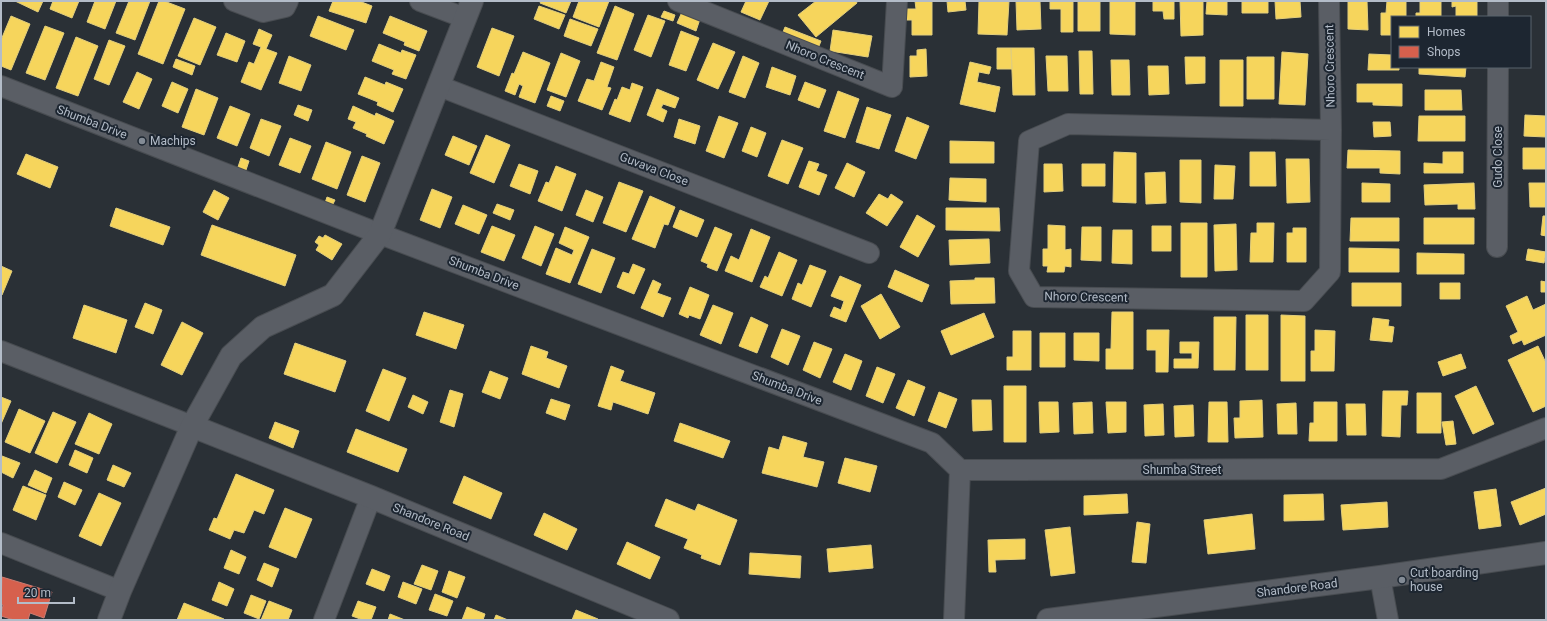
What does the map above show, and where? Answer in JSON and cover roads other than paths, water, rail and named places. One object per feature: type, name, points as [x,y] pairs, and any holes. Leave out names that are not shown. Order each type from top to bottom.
[{"type":"street","points":[[234,1],[262,12],[285,7],[288,1]]},
{"type":"street","points":[[109,620],[120,591],[192,426],[231,356],[263,327],[333,295],[380,234],[468,9],[420,1]]},
{"type":"street","name":"Nhoro Crescent","points":[[678,1],[892,87],[897,1]]},
{"type":"street","name":"Nhoro Crescent","points":[[1329,1],[1331,130],[1330,272],[1304,301],[1034,297],[1019,271],[1029,141],[1068,124],[1331,130]]},
{"type":"street","points":[[1498,1],[1498,16]]},
{"type":"street","name":"Gudo Close","points":[[1497,247],[1498,68]]},
{"type":"street","name":"Shumba Drive","points":[[1,86],[380,234],[932,444],[960,470]]},
{"type":"street","name":"Guvava Close","points":[[439,86],[869,253]]},
{"type":"street","points":[[1,351],[192,426]]},
{"type":"street","name":"Shandore Road","points":[[192,426],[371,497],[668,620]]},
{"type":"street","name":"Shumba Street","points":[[960,470],[1440,469],[1546,428]]},
{"type":"street","points":[[954,620],[960,470]]},
{"type":"street","points":[[324,620],[371,497]]},
{"type":"street","points":[[1,542],[120,591]]},
{"type":"street","name":"Shandore Road","points":[[1048,620],[1380,578],[1546,553]]},
{"type":"street","points":[[1380,578],[1388,620]]},
{"type":"place","name":"Machips","points":[[142,141]]},
{"type":"place","name":"Cut boarding house","points":[[1402,580]]}]
